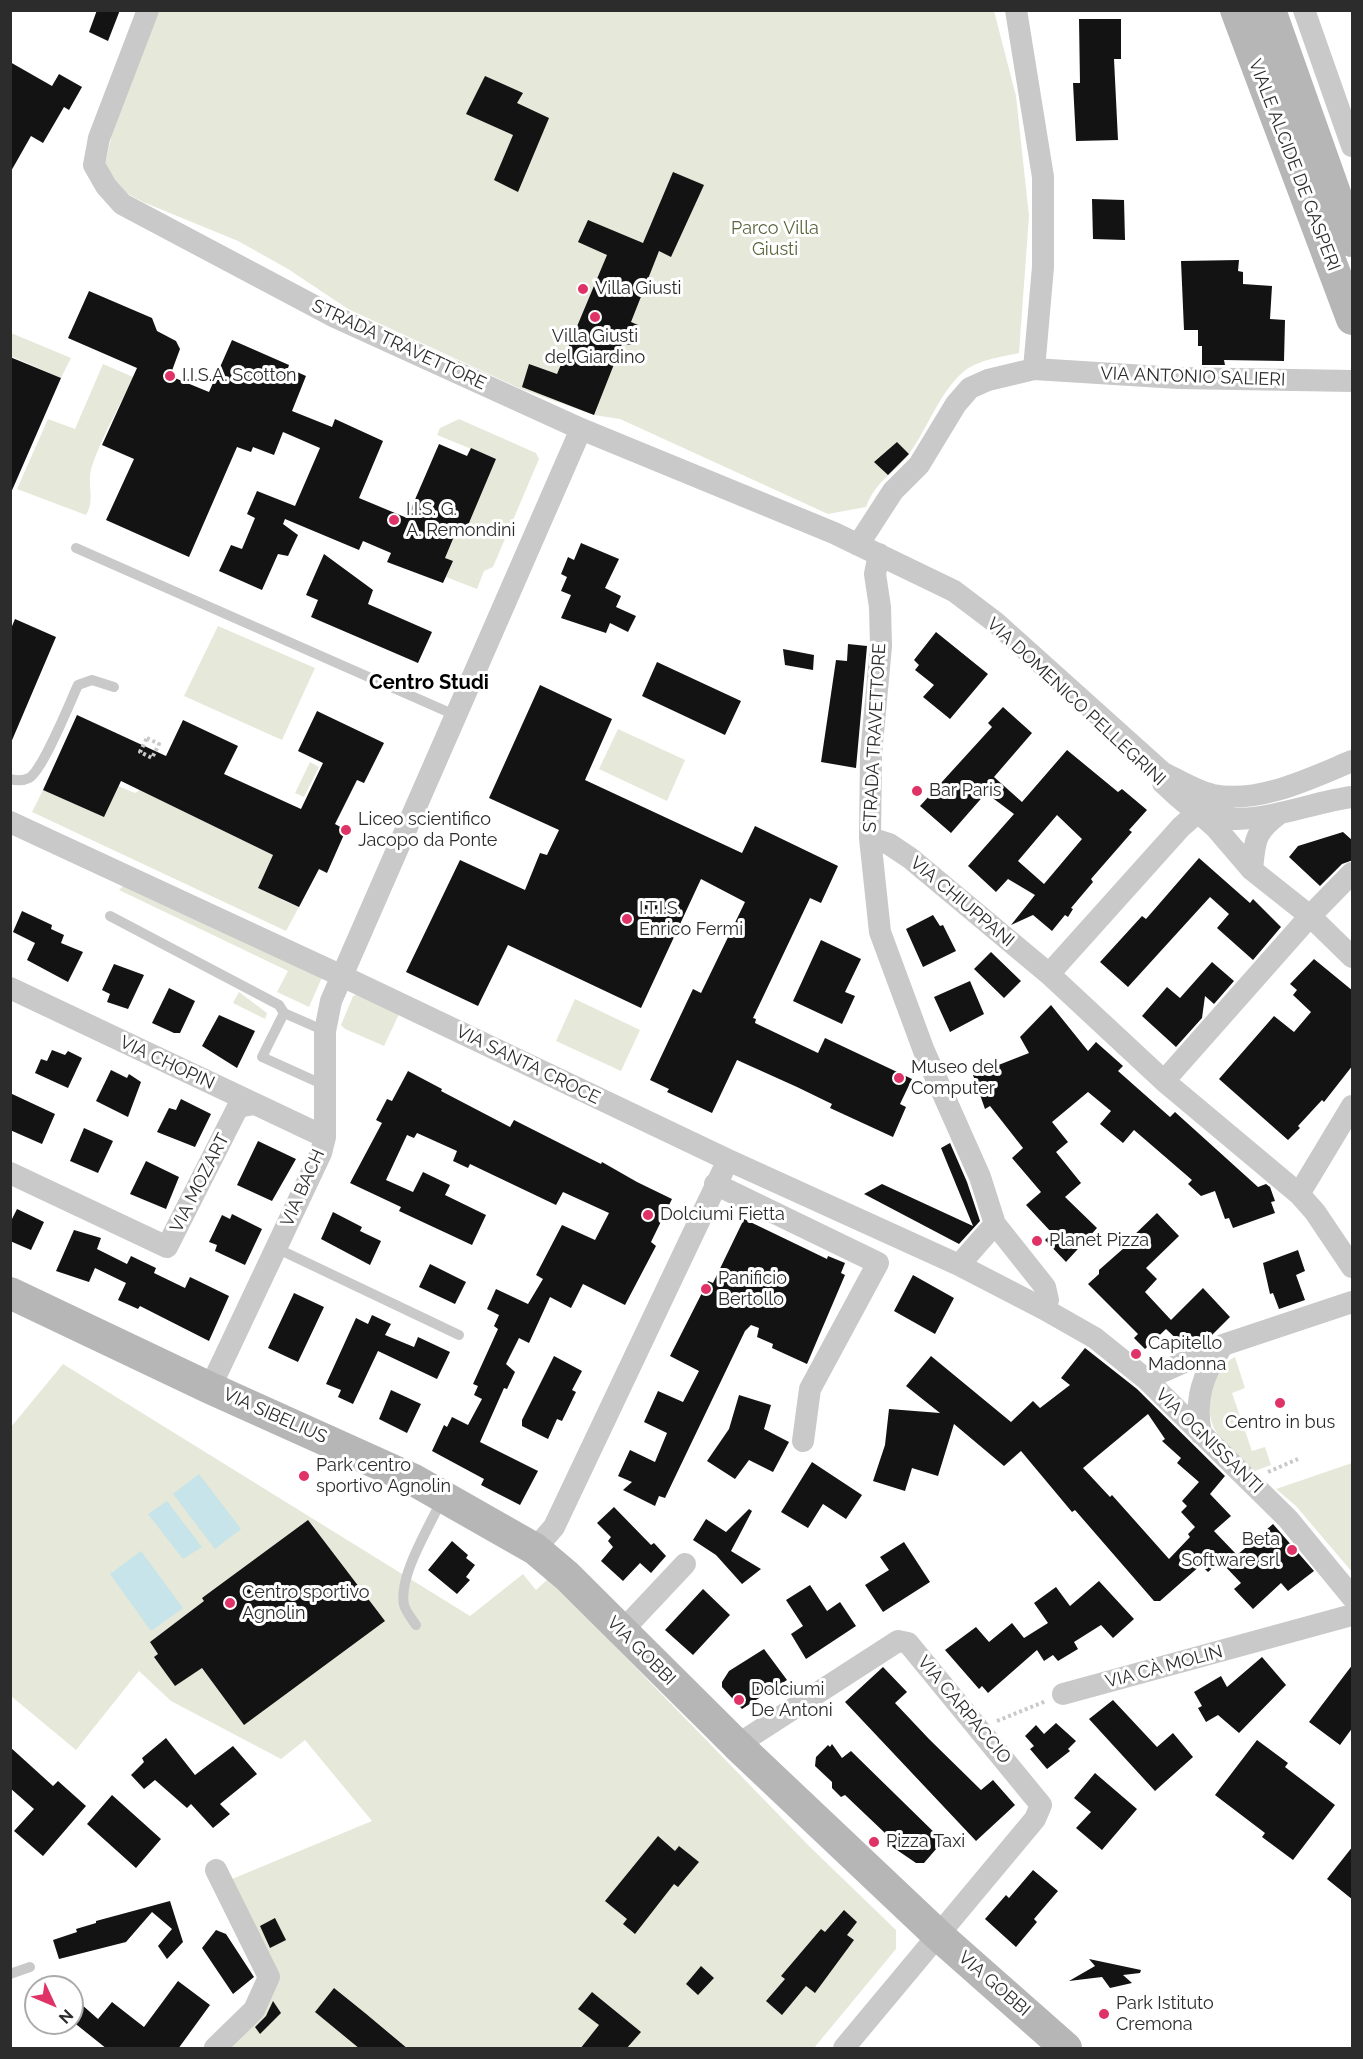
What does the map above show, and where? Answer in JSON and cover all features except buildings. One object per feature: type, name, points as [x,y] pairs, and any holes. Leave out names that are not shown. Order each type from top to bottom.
[{"type":"street","name":"STRADA TRAVETTORE","points":[[148,10],[99,138],[94,165],[106,186],[122,204],[335,317],[580,429],[714,482],[879,554],[954,591]]},
{"type":"street","points":[[1016,10],[1043,177],[1043,267],[1034,369]]},
{"type":"street","name":"VIALE ALCIDE DE GASPERI","points":[[1236,10],[1353,319]]},
{"type":"street","name":"VIALE ALCIDE DE GASPERI","points":[[1270,10],[1353,241]]},
{"type":"street","points":[[1304,10],[1353,146]]},
{"type":"street","name":"VIA ANTONIO SALIERI","points":[[858,545],[893,491],[919,465],[956,404],[970,388],[988,380],[1034,369],[1178,378],[1353,381]]},
{"type":"street","name":"VIA BACH","points":[[210,1388],[312,1173],[325,1137],[325,1031],[332,1001],[580,429]]},
{"type":"street","name":"STRADA TRAVETTORE","points":[[879,554],[875,574],[880,607],[881,646],[871,754],[870,838],[880,932],[924,1051],[980,1177],[995,1224],[1045,1287],[1048,1300],[1044,1309]]},
{"type":"street","points":[[954,591],[1003,629],[1162,772],[1189,786],[1214,795],[1252,795],[1304,781],[1353,762]]},
{"type":"street","name":"VIA DOMENICO PELLEGRINI","points":[[954,591],[1216,828],[1252,870],[1310,916],[1353,957]]},
{"type":"street","points":[[1049,974],[1181,826],[1198,812],[1221,817],[1244,818],[1280,813],[1353,797]]},
{"type":"street","points":[[1252,870],[1257,834],[1263,826],[1280,813]]},
{"type":"street","name":"VIA SANTA CROCE","points":[[10,822],[342,976],[728,1160],[959,1265],[1044,1309]]},
{"type":"street","name":"VIA CHIUPPANI","points":[[870,838],[889,844],[910,858],[1049,974],[1164,1081],[1299,1194],[1315,1212],[1353,1267]]},
{"type":"street","points":[[1164,1081],[1310,916],[1353,873]]},
{"type":"street","name":"VIA CHOPIN","points":[[10,988],[325,1137]]},
{"type":"street","name":"VIA MOZART","points":[[10,1173],[167,1247],[238,1107],[254,1104]]},
{"type":"street","points":[[1299,1194],[1353,1106]]},
{"type":"street","points":[[535,1549],[554,1527],[728,1160]]},
{"type":"street","points":[[715,1184],[878,1263],[810,1389],[803,1441]]},
{"type":"street","points":[[959,1265],[995,1224]]},
{"type":"street","name":"VIA SIBELIUS","points":[[10,1293],[210,1388],[358,1453],[443,1494],[535,1549]]},
{"type":"street","points":[[1146,1379],[1223,1345],[1353,1302]]},
{"type":"street","name":"VIA OGNISSANTI","points":[[1044,1309],[1095,1338],[1146,1379],[1288,1519],[1353,1597]]},
{"type":"street","points":[[1201,1434],[1197,1416],[1198,1395],[1206,1371],[1223,1345]]},
{"type":"street","name":"VIA GOBBI","points":[[535,1549],[567,1576],[737,1745],[938,1935],[1066,2049]]},
{"type":"street","points":[[621,1632],[684,1564]]},
{"type":"street","name":"VIA CÀ MOLIN","points":[[1063,1694],[1353,1615]]},
{"type":"street","name":"VIA CARPACCIO","points":[[737,1745],[898,1641],[908,1643],[979,1728],[1041,1808],[1035,1819],[938,1935]]},
{"type":"street","points":[[215,2049],[254,2010],[269,1977],[216,1870]]},
{"type":"street","points":[[844,2049],[938,1935]]},
{"type":"lane","points":[[76,548],[457,716]]},
{"type":"lane","points":[[10,779],[18,781],[31,777],[42,762],[78,684],[92,680],[114,687]]},
{"type":"lane","points":[[110,916],[279,1005],[284,1012],[325,1031]]},
{"type":"lane","points":[[284,1012],[262,1057],[324,1085]]},
{"type":"lane","points":[[276,1248],[459,1335]]},
{"type":"lane","points":[[416,1625],[404,1608],[403,1593],[407,1577],[443,1494]]},
{"type":"lane","points":[[10,1974],[30,1967]]},
{"type":"path","points":[[147,738],[159,744],[152,758],[140,752],[147,738]]},
{"type":"path","points":[[1260,1476],[1298,1459]]},
{"type":"path","points":[[979,1728],[1063,1694]]},
{"type":"green space","name":"Parco Villa Giusti","points":[[153,11],[994,11],[1016,96],[1029,216],[1019,353],[981,362],[962,373],[946,391],[909,454],[875,490],[866,507],[828,514],[620,419],[594,415],[521,389],[348,309],[288,269],[238,241],[143,202],[116,188],[105,166],[117,110]]},
{"type":"green space","points":[[11,333],[71,358],[61,378],[13,357],[11,362]]},
{"type":"green space","points":[[103,364],[133,377],[92,466],[91,497],[86,515],[17,489],[48,419],[75,429]]},
{"type":"green space","points":[[459,419],[536,453],[539,459],[493,567],[484,571],[477,589],[446,577],[452,561],[445,558],[458,527],[466,530],[496,459],[437,435],[440,428]]},
{"type":"green space","points":[[218,626],[315,668],[282,740],[184,696]]},
{"type":"green space","points":[[618,729],[685,760],[667,801],[599,769]]},
{"type":"green space","points":[[310,762],[319,767],[304,797],[295,793]]},
{"type":"green space","points":[[118,786],[135,793],[140,790],[273,855],[258,888],[275,896],[284,895],[282,900],[299,907],[286,931],[32,812],[43,790],[103,816]]},
{"type":"green space","points":[[130,879],[323,975],[309,1007],[277,992],[288,971],[119,890]]},
{"type":"green space","points":[[239,992],[267,1013],[265,1019],[233,1003]]},
{"type":"green space","points":[[358,994],[400,1012],[384,1046],[345,1029],[341,1025],[353,996]]},
{"type":"green space","points":[[575,999],[640,1030],[621,1071],[556,1041]]},
{"type":"green space","points":[[1235,1357],[1245,1388],[1232,1393],[1252,1451],[1265,1447],[1271,1465],[1255,1471],[1226,1445],[1210,1417],[1211,1390],[1216,1375]]},
{"type":"green space","points":[[63,1364],[470,1616],[523,1574],[536,1590],[549,1578],[809,1846],[896,1930],[896,1949],[814,2048],[222,2048],[270,1998],[232,1879],[372,1821],[305,1740],[281,1759],[171,1701],[139,1671],[76,1750],[11,1696],[11,1427]]},
{"type":"green space","points":[[1352,1463],[1352,1572],[1296,1506],[1276,1489]]},
{"type":"water","points":[[199,1474],[241,1529],[215,1549],[173,1494]]},
{"type":"water","points":[[167,1501],[202,1547],[183,1559],[148,1514]]},
{"type":"water","points":[[141,1551],[183,1608],[151,1631],[110,1574]]},
{"type":"place","name":"Villa Giusti","points":[[583,289]]},
{"type":"place","name":"Villa Giusti del Giardino","points":[[595,317]]},
{"type":"place","name":"I.I.S.A. Scotton","points":[[170,376]]},
{"type":"place","name":"I.I.S. G. A. Remondini","points":[[394,520]]},
{"type":"place","name":"Bar Paris","points":[[917,791]]},
{"type":"place","name":"Liceo scientifico Jacopo da Ponte","points":[[346,830]]},
{"type":"place","name":"I.T.I.S. Enrico Fermi","points":[[627,919]]},
{"type":"place","name":"Museo del Computer","points":[[899,1078]]},
{"type":"place","name":"Dolciumi Fietta","points":[[648,1215]]},
{"type":"place","name":"Planet Pizza","points":[[1037,1241]]},
{"type":"place","name":"Panificio Bertollo","points":[[706,1289]]},
{"type":"place","name":"Capitello Madonna","points":[[1136,1354]]},
{"type":"place","name":"Centro in bus","points":[[1280,1403]]},
{"type":"place","name":"Park centro sportivo Agnolin","points":[[304,1476]]},
{"type":"place","name":"Beta Software srl","points":[[1292,1550]]},
{"type":"place","name":"Centro sportivo Agnolin","points":[[230,1603]]},
{"type":"place","name":"Dolciumi De Antoni","points":[[739,1700]]},
{"type":"place","name":"Pizza Taxi","points":[[874,1842]]},
{"type":"place","name":"Park Istituto Cremona","points":[[1104,2014]]},
{"type":"district","name":"Centro Studi","points":[[429,683]]}]
